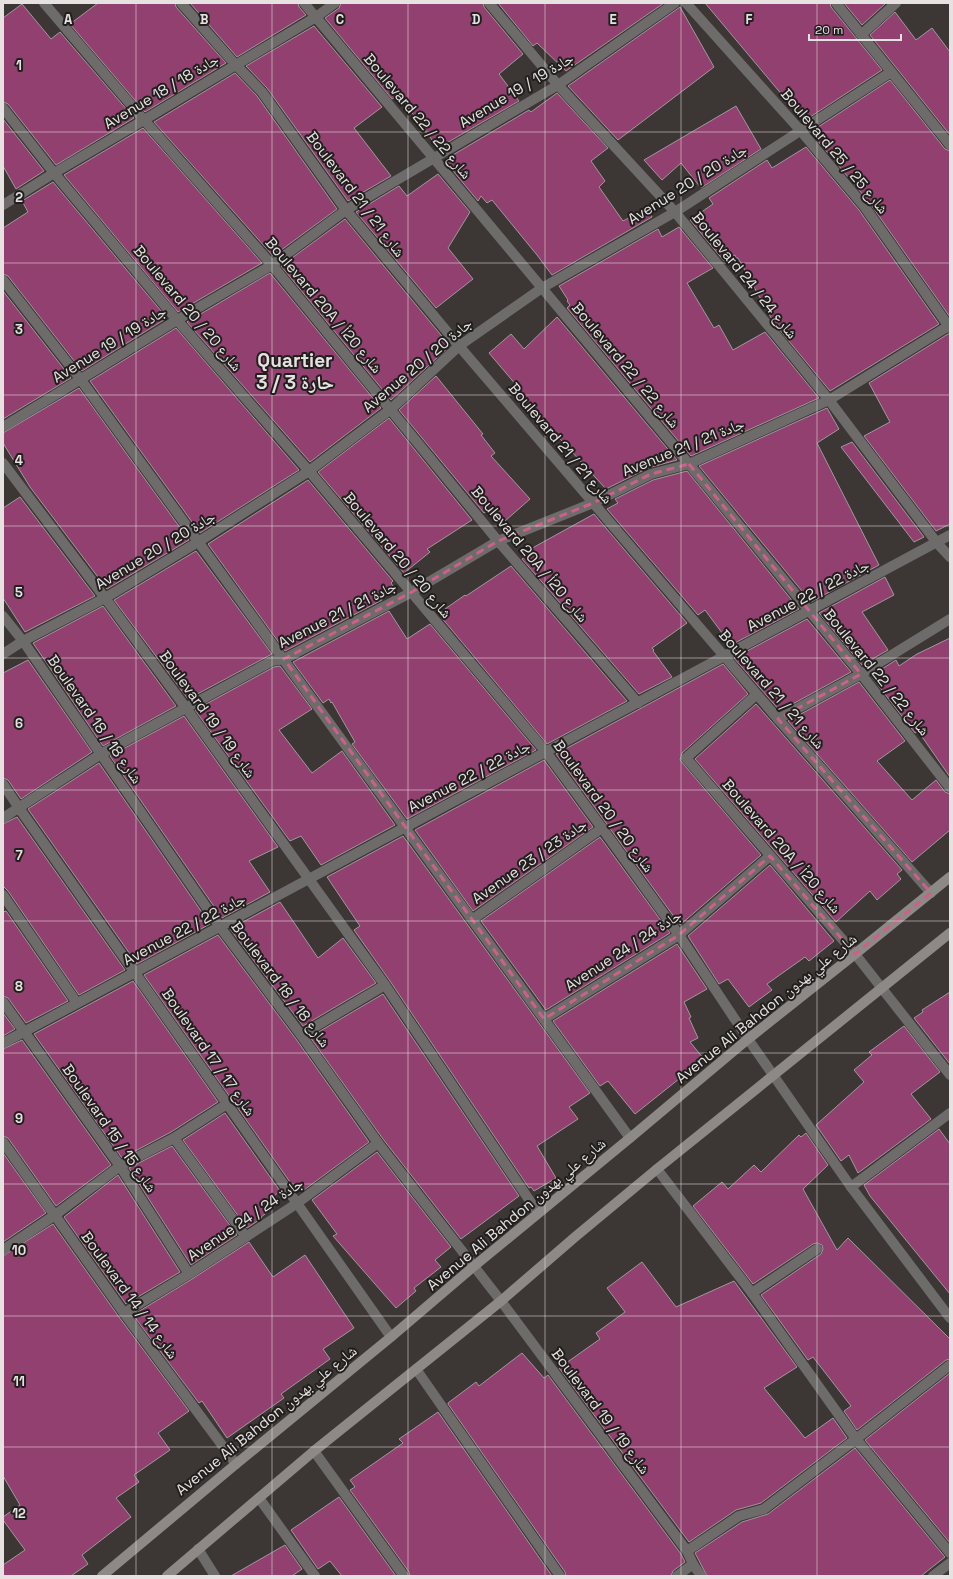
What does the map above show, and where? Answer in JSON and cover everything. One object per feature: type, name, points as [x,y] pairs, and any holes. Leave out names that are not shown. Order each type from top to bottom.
[{"type":"main road","name":"Avenue Ali Bahdon شارع علي بهدون","points":[[102,1576],[748,1039],[950,877]]},
{"type":"main road","points":[[167,1576],[314,1451],[501,1301],[574,1237],[950,933]]},
{"type":"street","name":"Boulevard 20A / شارع 20أ","points":[[44,3],[144,120],[272,265],[498,541],[638,703]]},
{"type":"street","name":"Boulevard 21 / شارع 21","points":[[181,3],[262,92],[346,210],[459,346],[724,657],[931,893]]},
{"type":"street","name":"Boulevard 22 / شارع 22","points":[[304,3],[861,674],[950,788]]},
{"type":"street","name":"Avenue 18 / جادة 18","points":[[3,205],[54,172],[316,17],[335,3]]},
{"type":"street","name":"Boulevard 24 / شارع 24","points":[[489,3],[558,85],[675,212],[829,400],[950,557]]},
{"type":"street","name":"Avenue 19 / جادة 19","points":[[3,427],[177,320],[272,265],[346,210],[558,85],[675,3]]},
{"type":"street","name":"Boulevard 25 / شارع 25","points":[[686,3],[800,130],[864,206],[950,326]]},
{"type":"street","points":[[836,3],[950,145]]},
{"type":"street","points":[[862,35],[896,3]]},
{"type":"street","name":"Avenue 20 / جادة 20","points":[[3,654],[23,641],[105,598],[198,542],[309,471],[391,409],[459,346],[542,288],[675,212],[891,72]]},
{"type":"street","name":"Boulevard 20 / شارع 20","points":[[3,108],[177,320],[309,471],[410,593],[546,752],[679,935],[748,1039],[851,1187],[950,1318]]},
{"type":"street","points":[[3,280],[81,380],[284,659],[404,828],[473,919],[630,1138]]},
{"type":"street","name":"Avenue 21 / جادة 21","points":[[3,818],[101,754],[272,661],[284,659],[410,593],[498,541],[593,503],[651,474],[688,464],[829,400],[950,326]]},
{"type":"street","name":"Boulevard 19 / شارع 19","points":[[3,463],[186,708],[385,985],[538,1213]]},
{"type":"street","name":"Avenue 22 / جادة 22","points":[[3,1043],[950,535]]},
{"type":"street","name":"Boulevard 18 / شارع 18","points":[[3,616],[23,641],[220,927],[301,1035],[378,1143],[473,1267]]},
{"type":"street","points":[[778,719],[861,674],[950,619]]},
{"type":"street","name":"Boulevard 20A / شارع 20أ","points":[[756,694],[686,758],[855,954],[950,1075]]},
{"type":"street","name":"Boulevard 17 / شارع 17","points":[[3,784],[18,808],[391,1337]]},
{"type":"street","name":"Avenue 23 / جادة 23","points":[[473,919],[602,828]]},
{"type":"street","name":"Avenue 24 / جادة 24","points":[[544,1020],[679,935],[770,856]]},
{"type":"street","points":[[3,895],[77,1003]]},
{"type":"street","points":[[301,1035],[385,985]]},
{"type":"street","name":"Boulevard 15 / شارع 15","points":[[3,1002],[120,1166],[189,1274]]},
{"type":"street","points":[[3,1250],[55,1215],[120,1166],[174,1138],[227,1104]]},
{"type":"street","points":[[851,1187],[950,1113]]},
{"type":"street","points":[[174,1138],[246,1237]]},
{"type":"street","name":"Boulevard 14 / شارع 14","points":[[3,1142],[124,1313],[236,1464]]},
{"type":"street","name":"Avenue 24 / جادة 24","points":[[124,1313],[189,1274],[296,1204],[378,1143]]},
{"type":"street","points":[[657,1169],[752,1293],[856,1439],[950,1553]]},
{"type":"street","points":[[752,1293],[818,1249]]},
{"type":"street","name":"Boulevard 19 / شارع 19","points":[[473,1267],[501,1301],[687,1551],[701,1576]]},
{"type":"street","points":[[687,1551],[739,1516],[764,1509],[950,1365]]},
{"type":"street","points":[[416,1369],[560,1576]]},
{"type":"street","points":[[314,1451],[404,1576]]},
{"type":"street","points":[[259,1498],[315,1576]]},
{"type":"street","points":[[198,1549],[215,1576]]},
{"type":"street","points":[[933,1576],[950,1563]]},
{"type":"street","points":[[677,1576],[693,1564]]},
{"type":"highlighted area","points":[[689,464],[861,674],[778,719],[931,893],[855,954],[770,856],[679,935],[544,1019],[284,659],[410,593],[498,541],[593,503],[651,474]]},
{"type":"building","points":[[98,3],[175,3],[176,7],[226,63],[145,112],[70,24]]},
{"type":"building","points":[[190,3],[298,3],[299,7],[306,15],[237,57]]},
{"type":"building","points":[[341,3],[483,3],[484,7],[523,54],[499,74],[519,101],[438,148],[399,95],[392,99],[325,18],[339,8]]},
{"type":"building","points":[[498,3],[664,3],[566,71],[537,43],[533,46]]},
{"type":"building","points":[[705,3],[830,3],[831,7],[882,70],[804,121]]},
{"type":"building","points":[[844,3],[886,3],[862,25]]},
{"type":"building","points":[[22,4],[51,39],[60,32],[134,118],[56,165],[8,104],[3,102],[3,18]]},
{"type":"building","points":[[680,7],[714,67],[618,140],[568,86]]},
{"type":"building","points":[[895,12],[916,40],[932,28],[950,52],[950,135],[870,35]]},
{"type":"building","points":[[314,26],[382,107],[354,128],[391,176],[348,201],[267,88],[246,66]]},
{"type":"building","points":[[235,73],[257,96],[337,209],[273,256],[154,122]]},
{"type":"building","points":[[890,80],[945,149],[950,151],[950,317],[869,202],[817,140],[818,139],[812,131]]},
{"type":"building","points":[[557,93],[608,148],[591,161],[605,181],[599,187],[623,221],[648,208],[652,217],[552,275],[492,200],[487,203],[481,196],[478,201],[449,166],[450,165],[446,159],[529,110],[531,112]]},
{"type":"building","points":[[736,106],[761,149],[701,188],[681,163],[662,180],[644,160]]},
{"type":"building","points":[[3,119],[44,171],[16,189],[3,166]]},
{"type":"building","points":[[143,128],[262,263],[178,312],[64,175]]},
{"type":"building","points":[[806,147],[859,210],[939,324],[830,391],[774,323],[738,258],[736,258],[735,255],[724,261],[690,220],[713,204],[709,198],[767,160],[772,168]]},
{"type":"building","points":[[438,174],[470,212],[448,248],[473,279],[436,308],[356,212],[399,186],[407,196]]},
{"type":"building","points":[[53,182],[167,318],[82,371],[8,276],[3,274],[3,228],[28,212],[22,201]]},
{"type":"building","points":[[345,219],[450,346],[391,400],[281,266]]},
{"type":"building","points":[[679,227],[713,268],[687,283],[714,328],[719,325],[733,350],[765,332],[819,398],[691,456],[567,308],[570,305],[559,286],[658,229],[662,237]]},
{"type":"building","points":[[270,273],[381,408],[310,462],[187,322]]},
{"type":"building","points":[[3,291],[71,378],[3,419]]},
{"type":"building","points":[[557,317],[677,460],[648,468],[606,489],[512,390],[517,386],[489,353],[511,334],[524,349]]},
{"type":"building","points":[[176,328],[299,470],[200,533],[90,381]]},
{"type":"building","points":[[950,334],[950,524],[936,531],[864,436],[890,422],[869,383]]},
{"type":"building","points":[[436,376],[483,434],[481,435],[495,453],[491,456],[530,499],[505,521],[493,507],[484,513],[399,410]]},
{"type":"building","points":[[79,388],[189,540],[107,589],[30,487],[3,443],[3,433]]},
{"type":"building","points":[[827,408],[839,429],[817,443],[879,565],[811,602],[699,466]]},
{"type":"building","points":[[389,418],[472,520],[427,549],[430,552],[404,573],[318,472]]},
{"type":"building","points":[[852,442],[924,537],[914,542],[841,447]]},
{"type":"building","points":[[687,471],[799,609],[731,645],[705,610],[698,615],[607,509],[618,503],[615,499],[653,480]]},
{"type":"building","points":[[308,480],[393,581],[391,583],[395,589],[381,598],[382,600],[285,651],[208,544]]},
{"type":"building","points":[[20,497],[95,596],[25,632],[3,598],[3,508]]},
{"type":"building","points":[[594,514],[687,623],[652,648],[672,677],[639,694],[522,559],[525,557],[523,554]]},
{"type":"building","points":[[196,551],[272,654],[188,699],[114,600]]},
{"type":"building","points":[[511,566],[627,701],[547,744],[441,617],[448,613],[445,609]]},
{"type":"building","points":[[885,577],[894,595],[862,612],[888,650],[862,665],[819,613]]},
{"type":"building","points":[[103,606],[176,706],[103,746],[33,643]]},
{"type":"building","points":[[389,611],[407,639],[430,624],[536,750],[407,819],[352,744],[355,742],[332,702],[331,703],[329,699],[323,703],[293,662]]},
{"type":"building","points":[[807,619],[851,672],[780,711],[734,658]]},
{"type":"building","points":[[950,638],[950,777],[918,731],[915,733],[871,676],[896,660],[899,666],[917,654]]},
{"type":"building","points":[[28,660],[92,752],[21,799],[8,780],[3,778],[3,673]]},
{"type":"building","points":[[723,664],[748,694],[682,753],[680,760],[761,855],[680,925],[556,754]]},
{"type":"building","points":[[280,666],[312,709],[279,730],[312,773],[342,751],[395,825],[321,865],[301,836],[290,841],[195,710],[274,667]]},
{"type":"building","points":[[859,682],[905,741],[877,761],[912,800],[936,780],[945,792],[950,794],[950,830],[912,862],[788,721]]},
{"type":"building","points":[[756,704],[902,870],[897,874],[901,879],[877,900],[870,891],[836,922],[695,759]]},
{"type":"building","points":[[184,716],[278,847],[249,861],[270,892],[222,918],[110,756]]},
{"type":"building","points":[[544,760],[593,827],[473,911],[415,830]]},
{"type":"building","points":[[99,763],[210,924],[137,964],[28,809]]},
{"type":"building","points":[[17,817],[125,970],[79,995],[8,891],[3,886],[3,824]]},
{"type":"building","points":[[403,836],[590,1093],[569,1107],[578,1119],[537,1146],[556,1178],[534,1191],[531,1187],[529,1188],[354,930],[360,926],[327,877]]},
{"type":"building","points":[[600,837],[670,933],[546,1010],[481,921]]},
{"type":"building","points":[[770,865],[834,941],[809,961],[805,957],[767,984],[772,990],[749,1007],[728,979],[719,984],[688,936]]},
{"type":"building","points":[[280,902],[318,958],[343,938],[376,983],[303,1026],[230,929]]},
{"type":"building","points":[[6,911],[68,1001],[26,1023],[8,998],[3,996],[3,912]]},
{"type":"building","points":[[218,935],[296,1039],[369,1142],[304,1190],[302,1188],[297,1192],[144,975]]},
{"type":"building","points":[[677,944],[707,989],[684,1002],[698,1038],[690,1042],[704,1059],[635,1114],[608,1081],[600,1086],[553,1021]]},
{"type":"building","points":[[133,981],[218,1102],[171,1132],[122,1158],[34,1034]]},
{"type":"building","points":[[950,992],[950,1064],[914,1018],[923,1012],[922,1010]]},
{"type":"building","points":[[383,994],[519,1196],[461,1239],[383,1139],[310,1037]]},
{"type":"building","points":[[3,1013],[15,1029],[3,1036]]},
{"type":"building","points":[[904,1026],[940,1072],[911,1094],[931,1119],[858,1173],[849,1155],[841,1161],[816,1125],[864,1082],[854,1070],[872,1055],[869,1052]]},
{"type":"building","points":[[22,1040],[111,1165],[56,1206],[8,1138],[3,1136],[3,1049]]},
{"type":"building","points":[[225,1113],[280,1191],[268,1201],[273,1208],[261,1217],[262,1218],[247,1228],[183,1140]]},
{"type":"building","points":[[939,1129],[950,1144],[950,1294],[870,1196],[864,1185]]},
{"type":"building","points":[[806,1133],[828,1165],[803,1189],[837,1250],[848,1238],[950,1339],[950,1359],[946,1360],[857,1430],[844,1411],[851,1406],[813,1357],[808,1360],[761,1295],[821,1254],[823,1249],[822,1245],[817,1243],[813,1244],[753,1284],[693,1206],[722,1182],[728,1189],[754,1165],[761,1172],[799,1135],[801,1137]]},
{"type":"building","points":[[172,1146],[237,1235],[191,1265],[129,1168]]},
{"type":"building","points":[[377,1152],[451,1247],[435,1260],[441,1267],[414,1288],[416,1291],[396,1308],[333,1236],[337,1234],[312,1200]]},
{"type":"building","points":[[3,1153],[46,1213],[3,1242]]},
{"type":"building","points":[[118,1175],[180,1272],[126,1304],[64,1217]]},
{"type":"building","points":[[53,1224],[119,1317],[189,1411],[158,1433],[170,1450],[134,1475],[139,1482],[116,1498],[131,1517],[82,1555],[88,1564],[71,1576],[3,1576],[3,1565],[25,1550],[3,1520],[3,1517],[20,1505],[3,1476],[3,1256]]},
{"type":"building","points":[[249,1242],[273,1277],[305,1255],[354,1328],[323,1349],[330,1359],[281,1394],[284,1398],[227,1438],[202,1401],[199,1403],[133,1315]]},
{"type":"building","points":[[642,1262],[676,1307],[734,1281],[797,1367],[764,1388],[805,1438],[833,1418],[847,1438],[761,1503],[736,1510],[689,1542],[559,1368],[600,1339],[596,1333],[625,1312],[607,1288]]},
{"type":"building","points":[[522,1353],[544,1378],[548,1375],[681,1554],[685,1562],[673,1571],[671,1576],[566,1576],[565,1572],[448,1404],[476,1382],[479,1386]]},
{"type":"building","points":[[950,1373],[950,1543],[865,1440]]},
{"type":"building","points":[[438,1412],[552,1576],[410,1576],[409,1572],[350,1490],[355,1487],[350,1480],[403,1443],[399,1439]]},
{"type":"building","points":[[855,1448],[945,1557],[921,1576],[707,1576],[695,1553],[742,1522],[768,1514]]},
{"type":"building","points":[[339,1497],[396,1576],[342,1576],[330,1561],[318,1569],[291,1530]]},
{"type":"building","points":[[285,1545],[302,1569],[292,1576],[231,1576]]},
{"type":"district","name":"Quartier 3 / حارة 3","points":[[295,371]]}]
